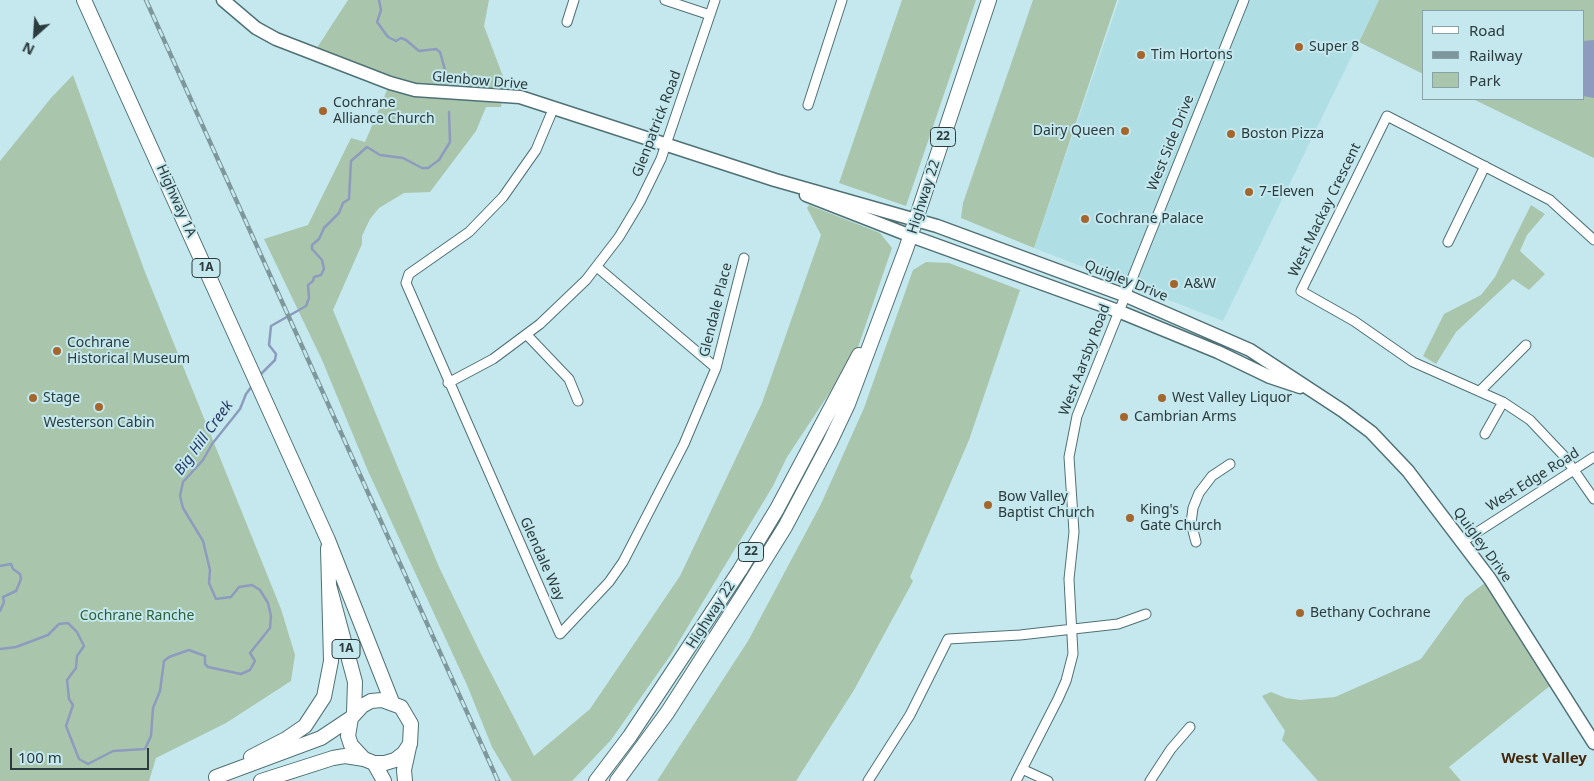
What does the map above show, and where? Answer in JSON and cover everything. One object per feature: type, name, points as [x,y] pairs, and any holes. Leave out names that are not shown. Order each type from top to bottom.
[{"type":"main road","name":"Highway 1A","points":[[84,0],[328,540],[392,702]]},
{"type":"main road","name":"Highway 22","points":[[617,781],[694,672],[785,527],[844,412],[911,236],[989,0]]},
{"type":"main road","name":"Highway 22","points":[[596,781],[663,688],[740,570],[777,509],[884,308]]},
{"type":"main road","name":"Highway 1A","points":[[328,540],[329,585],[346,652],[353,667],[355,682],[353,716]]},
{"type":"main road","points":[[213,779],[286,739],[305,726],[315,713],[324,697],[331,661],[329,585]]},
{"type":"main road","points":[[213,779],[321,738],[371,701],[392,702],[408,715],[412,734],[404,770],[405,781]]},
{"type":"main road","points":[[353,716],[348,727],[351,745],[369,761],[384,781]]},
{"type":"main road","points":[[262,781],[332,758],[346,756],[385,763],[395,760],[404,754],[410,744]]},
{"type":"street","name":"Glenbow Drive","points":[[223,0],[256,28],[276,39],[390,83],[415,90],[520,97],[775,180],[916,220]]},
{"type":"street","points":[[567,22],[574,0]]},
{"type":"street","points":[[665,0],[710,15]]},
{"type":"street","name":"Glenpatrick Road","points":[[448,383],[481,366],[527,335],[567,300],[597,267],[633,215],[666,144],[715,0]]},
{"type":"street","points":[[808,106],[842,0]]},
{"type":"street","name":"West Side Drive","points":[[1124,295],[1244,0]]},
{"type":"street","name":"Glendale Way","points":[[554,107],[536,150],[503,197],[469,232],[407,276],[407,289],[560,634],[609,582],[623,562],[684,444],[716,368]]},
{"type":"street","name":"West Mackay Crescent","points":[[1594,240],[1550,200],[1387,116],[1300,291],[1354,321],[1413,362],[1503,402],[1530,420],[1552,441],[1594,499]]},
{"type":"street","points":[[1448,242],[1485,166]]},
{"type":"street","name":"Glenbow Drive","points":[[775,180],[812,197],[911,236]]},
{"type":"street","name":"Quigley Drive","points":[[916,220],[1124,295],[1250,350],[1371,432],[1408,471],[1490,579],[1594,743]]},
{"type":"street","name":"Quigley Drive","points":[[911,236],[1118,311],[1218,352],[1270,377],[1314,392]]},
{"type":"street","name":"Glendale Place","points":[[716,368],[744,258]]},
{"type":"street","points":[[597,267],[716,368]]},
{"type":"street","name":"West Aarsby Road","points":[[1016,781],[1066,680],[1073,654],[1069,579],[1074,532],[1069,457],[1077,416],[1124,295]]},
{"type":"street","points":[[527,335],[569,379],[578,400]]},
{"type":"street","points":[[1480,391],[1526,345]]},
{"type":"street","points":[[1486,434],[1503,402]]},
{"type":"street","name":"West Edge Road","points":[[1462,542],[1594,458]]},
{"type":"street","points":[[1196,542],[1192,524],[1193,508],[1199,493],[1212,476],[1230,464]]},
{"type":"street","points":[[868,781],[910,715],[948,639],[1020,635],[1118,624],[1146,614]]},
{"type":"street","points":[[1150,781],[1171,749],[1190,727]]},
{"type":"street","points":[[1022,768],[1048,781]]},
{"type":"shaded area","points":[[1119,0],[1379,0],[1223,321],[1034,248]]},
{"type":"shaded area","points":[[1594,40],[1594,98],[1584,96],[1584,41]]},
{"type":"green space","points":[[348,0],[489,0],[484,26],[504,79],[501,107],[486,107],[476,131],[430,192],[404,193],[379,208],[370,219],[362,236],[362,244],[333,310],[439,567],[480,652],[534,756],[590,709],[680,576],[762,403],[821,235],[807,208],[809,205],[880,233],[892,248],[856,353],[787,457],[773,486],[672,653],[611,740],[572,781],[512,781],[492,747],[467,685],[368,471],[322,360],[264,239],[308,225],[351,138],[365,142],[390,83],[313,54]]},
{"type":"green space","points":[[902,0],[976,0],[906,206],[839,183]]},
{"type":"green space","points":[[1033,0],[1117,0],[1034,248],[961,218],[963,203]]},
{"type":"green space","points":[[1379,0],[1594,0],[1594,158],[1475,100],[1584,100],[1584,10],[1422,10],[1422,74],[1359,42]]},
{"type":"green space","name":"Cochrane Ranche","points":[[73,75],[145,272],[281,609],[295,655],[291,681],[226,723],[156,758],[149,781],[0,781],[0,161],[51,98]]},
{"type":"green space","points":[[1531,205],[1545,214],[1527,235],[1520,251],[1545,274],[1529,290],[1513,279],[1456,332],[1436,364],[1423,356],[1444,314],[1481,295],[1495,277]]},
{"type":"green space","points":[[926,262],[949,263],[1020,290],[969,440],[910,577],[913,581],[854,690],[796,781],[657,781],[748,641],[821,504],[864,408],[913,270]]},
{"type":"green space","points":[[1490,579],[1556,681],[1449,767],[1461,781],[1318,781],[1282,740],[1285,731],[1262,696],[1271,692],[1286,698],[1300,700],[1335,697],[1421,659],[1465,598]]},
{"type":"waterway","name":"Big Hill Creek","points":[[379,0],[381,10],[377,22],[388,37],[396,41],[401,38],[406,40],[419,51],[436,49],[440,52],[445,70]]},
{"type":"waterway","name":"Big Hill Creek","points":[[260,375],[275,360],[276,354],[269,345],[271,326],[306,306],[309,298],[308,285],[313,281],[314,277],[321,275],[324,269],[322,260],[312,249],[312,245],[319,239],[324,228],[339,213],[343,203],[349,199],[351,161],[367,147],[380,155],[403,158],[422,168],[428,168],[439,160],[450,142],[449,112]]},
{"type":"waterway","name":"Big Hill Creek","points":[[0,649],[16,647],[48,635],[59,624],[68,623],[77,632],[84,646],[77,656],[76,668],[67,680],[69,699],[73,705],[66,726],[79,759],[88,764],[113,751],[145,749],[151,736],[153,708],[160,691],[164,661],[169,657],[189,650],[205,656],[205,664],[208,667],[241,674],[250,670],[255,661],[250,653],[270,628],[271,616],[268,603],[260,590],[252,585],[239,587],[231,597],[216,599],[209,583],[210,570],[203,541],[183,508],[180,496],[183,482],[203,460],[212,444],[240,409],[246,394],[252,386]]},
{"type":"waterway","name":"Big Hill Creek","points":[[0,566],[11,564],[13,569],[20,574],[21,579],[16,591],[3,597],[4,602],[0,611]]},
{"type":"railway","points":[[146,0],[498,781]]},
{"type":"place","name":"Super 8","points":[[1299,47]]},
{"type":"place","name":"Tim Hortons","points":[[1141,55]]},
{"type":"place","name":"Cochrane Alliance Church","points":[[323,111]]},
{"type":"place","name":"Dairy Queen","points":[[1125,131]]},
{"type":"place","name":"Boston Pizza","points":[[1231,134]]},
{"type":"place","name":"7-Eleven","points":[[1249,192]]},
{"type":"place","name":"Cochrane Palace","points":[[1085,219]]},
{"type":"place","name":"A&W","points":[[1174,284]]},
{"type":"place","name":"Cochrane Historical Museum","points":[[57,351]]},
{"type":"place","name":"Stage","points":[[33,398]]},
{"type":"place","name":"West Valley Liquor","points":[[1162,398]]},
{"type":"place","name":"Westerson Cabin","points":[[99,407]]},
{"type":"place","name":"Cambrian Arms","points":[[1124,417]]},
{"type":"place","name":"Bow Valley Baptist Church","points":[[988,505]]},
{"type":"place","name":"King's Gate Church","points":[[1130,518]]},
{"type":"place","name":"Bethany Cochrane","points":[[1300,613]]},
{"type":"district","name":"West Valley","points":[[1544,759]]}]
